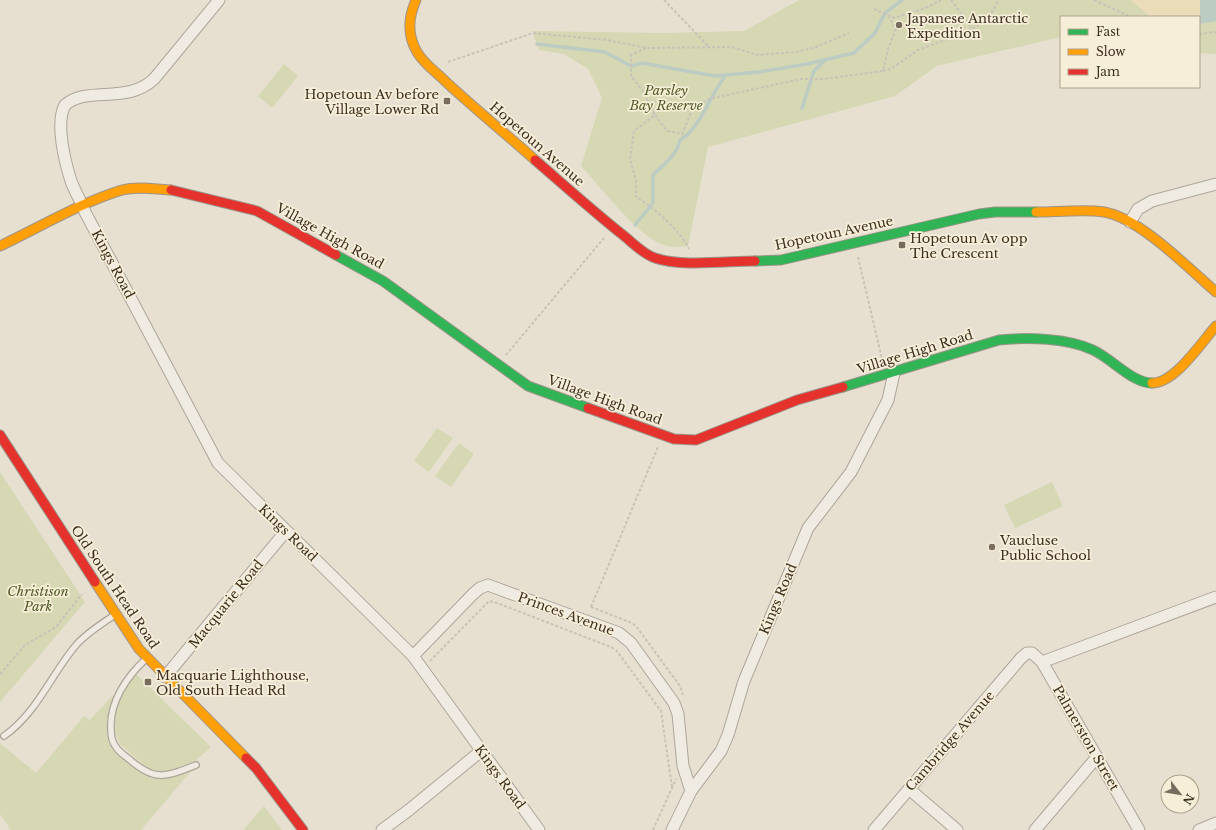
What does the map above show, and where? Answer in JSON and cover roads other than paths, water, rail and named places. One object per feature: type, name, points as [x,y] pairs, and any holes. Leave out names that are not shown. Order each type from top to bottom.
[{"type":"street","name":"Kings Road","points":[[219,0],[154,79],[143,88],[129,93],[79,98],[65,105],[60,118],[60,128],[71,181],[218,463],[413,656],[539,830]]},
{"type":"street","name":"Hopetoun Avenue","points":[[416,0],[410,14],[409,28],[417,52],[424,61],[455,90],[613,227],[644,252],[655,258],[669,261],[695,262],[781,260],[979,214],[995,212],[1104,212],[1130,222],[1216,292]]},
{"type":"street","points":[[1130,222],[1136,212],[1144,205],[1216,184]]},
{"type":"street","name":"Village High Road","points":[[0,246],[83,206],[123,190],[159,188],[184,192],[258,211],[382,281],[528,386],[674,439],[696,440],[797,400],[889,374],[999,340],[1018,338],[1079,344],[1095,351],[1132,376],[1148,383],[1159,384],[1171,377],[1216,326]]},
{"type":"street","name":"Kings Road","points":[[672,830],[682,807],[721,751],[728,735],[744,681],[808,528],[851,472],[888,400],[889,374]]},
{"type":"street","name":"Old South Head Road","points":[[0,436],[116,614],[147,658],[165,678],[256,768],[303,830]]},
{"type":"street","name":"Macquarie Road","points":[[165,678],[286,531]]},
{"type":"street","name":"Princes Avenue","points":[[413,656],[473,594],[480,588],[488,585],[626,637],[674,703],[678,714],[683,766],[692,791]]},
{"type":"street","points":[[1042,662],[1216,597]]},
{"type":"street","name":"Palmerston Street","points":[[1028,653],[1036,654],[1042,662],[1139,830]]},
{"type":"street","name":"Cambridge Avenue","points":[[874,830],[1021,658],[1028,653]]},
{"type":"street","points":[[382,830],[409,810],[481,751]]},
{"type":"street","points":[[1035,830],[1097,757]]},
{"type":"street","points":[[910,789],[957,830]]},
{"type":"street","points":[[1199,830],[1216,823]]},
{"type":"lane","points":[[4,736],[15,729],[46,691],[77,644],[116,614]]},
{"type":"lane","points":[[147,658],[130,676],[120,692],[112,711],[111,725],[113,743],[119,751],[138,767],[151,775],[172,774],[196,765]]},
{"type":"waterway","points":[[537,44],[605,52],[631,66],[642,63],[715,76],[759,72],[807,64],[854,53],[875,33],[885,13],[902,0]]},
{"type":"waterway","points":[[802,108],[814,71],[825,60]]},
{"type":"waterway","points":[[635,225],[653,203],[653,175],[673,155],[679,145],[680,140],[694,128],[726,75]]},
{"type":"place","name":"Japanese Antarctic Expedition","points":[[899,25]]},
{"type":"place","name":"Hopetoun Av before Village Lower Rd","points":[[447,101]]},
{"type":"place","name":"Hopetoun Av opp The Crescent","points":[[902,245]]},
{"type":"place","name":"Vaucluse Public School","points":[[992,547]]},
{"type":"place","name":"Macquarie Lighthouse, Old South Head Rd","points":[[148,682]]},
{"type":"park label","name":"Parsley Bay Reserve","points":[[666,98]]},
{"type":"park label","name":"Christison Park","points":[[38,598]]}]
